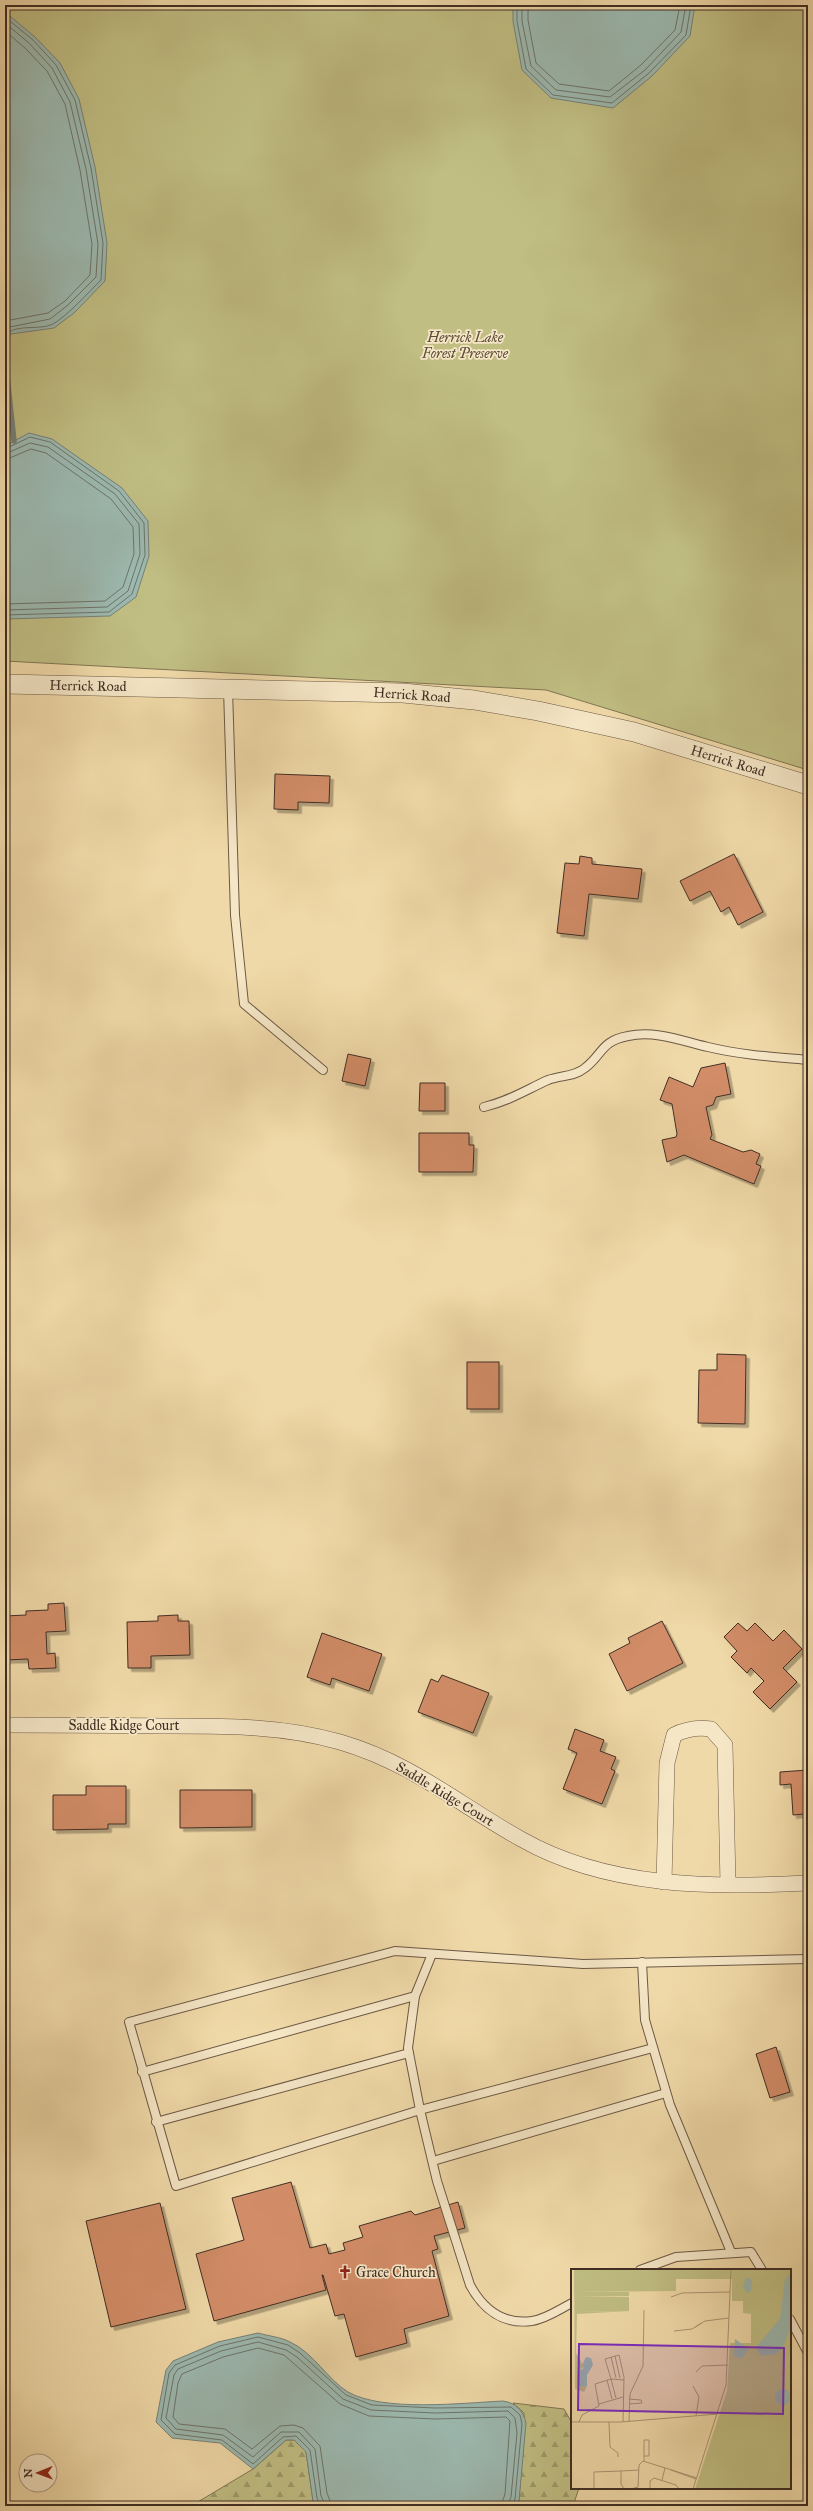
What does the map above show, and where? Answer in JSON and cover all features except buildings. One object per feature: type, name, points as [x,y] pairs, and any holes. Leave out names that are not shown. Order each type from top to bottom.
[{"type":"street","name":"Herrick Road","points":[[5,684],[403,693],[474,700],[531,710],[634,732],[808,785]]},
{"type":"street","name":"Saddle Ridge Court","points":[[5,1725],[250,1726],[294,1732],[338,1742],[381,1757],[420,1775],[486,1819],[542,1850],[603,1872],[647,1881],[664,1882],[728,1884],[808,1883]]},
{"type":"street","points":[[664,1882],[667,1763],[674,1735],[686,1729],[703,1728],[712,1729],[725,1745],[728,1884]]},
{"type":"lane","points":[[228,689],[235,915],[244,1004],[323,1070]]},
{"type":"lane","points":[[484,1107],[506,1102],[550,1080],[570,1077],[586,1067],[606,1043],[627,1036],[642,1034],[662,1036],[757,1056],[808,1060]]},
{"type":"lane","points":[[653,2048],[420,2110],[176,2186],[156,2122],[129,2022],[395,1951],[583,1964],[808,1959]]},
{"type":"lane","points":[[432,1954],[415,1996],[409,2053],[420,2110],[437,2181],[470,2285],[483,2305],[502,2318],[533,2321],[571,2303]]},
{"type":"lane","points":[[642,1962],[645,2020],[666,2093],[731,2252]]},
{"type":"lane","points":[[142,2072],[415,1996]]},
{"type":"lane","points":[[156,2122],[409,2053]]},
{"type":"lane","points":[[433,2161],[666,2093]]},
{"type":"lane","points":[[643,2269],[676,2258],[731,2252],[751,2252],[761,2269]]},
{"type":"lane","points":[[791,2321],[808,2353]]},
{"type":"green space","name":"Herrick Lake Forest Preserve","points":[[5,5],[808,5],[808,770],[546,690],[5,661]]},
{"type":"green space","points":[[513,2403],[564,2409],[571,2421],[571,2489],[579,2489],[573,2506],[515,2506],[519,2501],[524,2413]]},
{"type":"green space","points":[[286,2440],[294,2440],[306,2452],[313,2501],[318,2506],[191,2506],[253,2469]]},
{"type":"water","points":[[513,5],[695,5],[690,36],[652,76],[613,108],[551,98],[522,70],[513,21]]},
{"type":"water","points":[[5,12],[35,37],[60,63],[79,99],[95,167],[107,243],[105,281],[74,313],[54,328],[11,334],[5,341]]},
{"type":"water","points":[[29,433],[52,439],[122,488],[148,521],[149,556],[136,597],[110,616],[5,619],[5,446]]},
{"type":"water","points":[[258,2333],[283,2339],[299,2347],[340,2387],[363,2398],[381,2402],[423,2405],[503,2401],[512,2403],[521,2411],[526,2423],[519,2501],[515,2506],[318,2506],[313,2501],[306,2452],[294,2440],[286,2440],[253,2469],[220,2443],[172,2438],[156,2422],[166,2370],[173,2361],[218,2342]]},
{"type":"waterway","points":[[5,357],[14,441]]},
{"type":"place","name":"Grace Church","points":[[345,2272]]}]
